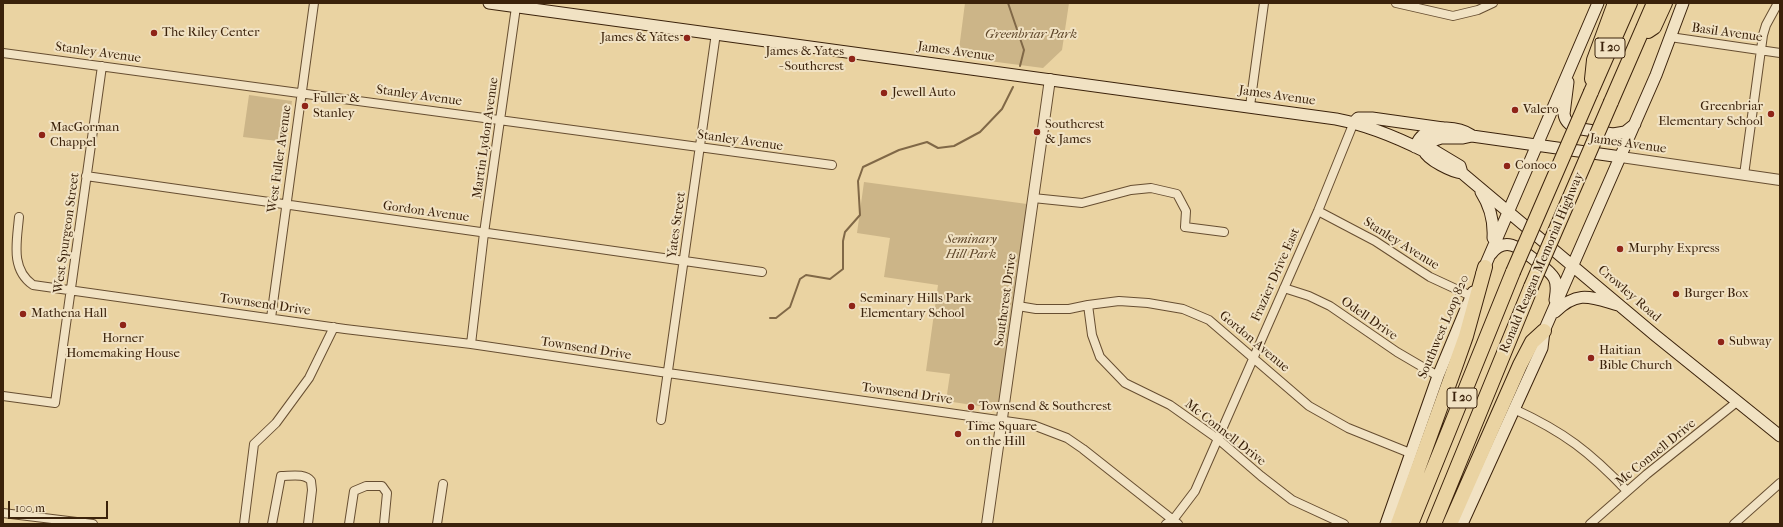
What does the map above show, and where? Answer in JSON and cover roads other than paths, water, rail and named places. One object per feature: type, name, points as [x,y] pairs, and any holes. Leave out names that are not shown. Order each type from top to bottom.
[{"type":"highway","points":[[1591,92],[1594,60],[1615,3]]},
{"type":"highway","name":"Ronald Reagan Memorial Highway","points":[[1411,524],[1513,272],[1630,3]]},
{"type":"highway","name":"Ronald Reagan Memorial Highway","points":[[1434,524],[1531,288],[1654,3]]},
{"type":"highway","points":[[1640,35],[1654,27],[1666,3]]},
{"type":"highway","points":[[1398,524],[1464,343],[1486,264]]},
{"type":"highway","points":[[1450,524],[1520,364],[1532,342],[1544,331]]},
{"type":"main road","name":"James Avenue","points":[[489,3],[1250,106],[1354,122],[1384,132],[1420,149]]},
{"type":"main road","points":[[1598,3],[1571,68],[1564,110],[1567,122],[1575,128],[1614,134],[1625,132],[1635,124]]},
{"type":"main road","points":[[1462,524],[1542,348],[1544,331],[1635,124],[1683,3]]},
{"type":"main road","name":"Southwest Loop 820","points":[[1386,524],[1438,376],[1486,264],[1507,210],[1571,68]]},
{"type":"main road","points":[[1354,122],[1358,118],[1372,118],[1443,128]]},
{"type":"main road","name":"James Avenue","points":[[1420,149],[1421,136],[1431,130],[1443,128],[1465,131],[1472,136]]},
{"type":"main road","name":"James Avenue","points":[[1420,149],[1441,138],[1463,138],[1472,136],[1620,157]]},
{"type":"main road","name":"Crowley Road","points":[[1420,149],[1426,156],[1454,172],[1462,173],[1674,351],[1780,436]]},
{"type":"main road","points":[[1475,184],[1484,197],[1492,217],[1494,227],[1492,248]]},
{"type":"main road","points":[[1486,264],[1492,252],[1502,245],[1513,245],[1521,249],[1554,278],[1556,288],[1553,312]]},
{"type":"main road","points":[[1553,312],[1567,301],[1580,298],[1595,298],[1623,307]]},
{"type":"street","name":"West Fuller Avenue","points":[[271,318],[314,3]]},
{"type":"street","points":[[1250,106],[1264,3]]},
{"type":"street","points":[[1396,3],[1453,16],[1478,10],[1493,3]]},
{"type":"street","points":[[1744,175],[1761,50],[1766,25],[1778,3]]},
{"type":"street","name":"Martin Lydon Avenue","points":[[471,344],[484,233],[516,6]]},
{"type":"street","name":"Yates Street","points":[[661,420],[716,33]]},
{"type":"street","name":"Basil Avenue","points":[[1670,37],[1780,53]]},
{"type":"street","name":"Stanley Avenue","points":[[3,52],[832,165]]},
{"type":"street","name":"West Spurgeon Street","points":[[3,396],[55,403],[102,66]]},
{"type":"street","name":"Southcrest Drive","points":[[987,524],[1050,79]]},
{"type":"street","name":"Frazier Drive East","points":[[1172,523],[1195,491],[1318,211],[1354,122]]},
{"type":"street","name":"James Avenue","points":[[1620,157],[1780,180]]},
{"type":"street","name":"Gordon Avenue","points":[[86,176],[762,272]]},
{"type":"street","points":[[1034,198],[1082,203],[1131,190],[1151,188],[1177,194],[1186,211],[1185,227],[1224,232]]},
{"type":"street","name":"Stanley Avenue","points":[[1318,211],[1376,241],[1430,277],[1471,296]]},
{"type":"street","name":"Townsend Drive","points":[[19,217],[16,249],[17,263],[20,272],[27,281],[33,285],[334,327],[471,344],[668,374],[1033,425],[1067,438],[1083,448],[1172,523]]},
{"type":"street","name":"Odell Drive","points":[[1284,288],[1308,296],[1330,306],[1397,352],[1438,376]]},
{"type":"street","name":"Gordon Avenue","points":[[1018,306],[1036,309],[1070,309],[1119,301],[1148,303],[1183,309],[1208,320],[1309,406],[1329,419],[1378,441],[1410,453]]},
{"type":"street","name":"Mc Connell Drive","points":[[1088,305],[1092,335],[1100,357],[1125,383],[1170,405],[1218,439],[1260,476],[1292,500],[1344,524]]},
{"type":"street","points":[[244,524],[254,444],[276,424],[309,378],[334,327]]},
{"type":"street","name":"Mc Connell Drive","points":[[1590,524],[1627,491],[1738,402]]},
{"type":"street","points":[[1514,409],[1540,421],[1574,442],[1596,459],[1627,491]]},
{"type":"street","points":[[272,524],[281,476],[301,476],[309,478],[311,481],[312,490],[308,524]]},
{"type":"street","points":[[1734,524],[1780,483]]},
{"type":"street","points":[[437,524],[443,484]]},
{"type":"street","points":[[349,524],[354,491],[366,486],[382,486],[387,493],[384,524]]},
{"type":"street","points":[[3,512],[94,524]]},
{"type":"waterway","points":[[1008,3],[1024,50],[1020,66]]},
{"type":"waterway","points":[[770,318],[776,318],[790,307],[800,279],[806,275],[830,279],[843,269],[843,241],[845,232],[860,215],[858,181],[863,167],[899,150],[927,142],[938,148],[954,146],[980,132],[1002,109],[1013,87]]},
{"type":"place","name":"The Riley Center","points":[[154,33]]},
{"type":"place","name":"James & Yates","points":[[687,38]]},
{"type":"place","name":"James & Yates - Southcrest","points":[[852,59]]},
{"type":"place","name":"Jewell Auto","points":[[884,93]]},
{"type":"place","name":"Fuller & Stanley","points":[[305,106]]},
{"type":"place","name":"Valero","points":[[1515,110]]},
{"type":"place","name":"Greenbriar Elementary School","points":[[1771,114]]},
{"type":"place","name":"Southcrest & James","points":[[1037,132]]},
{"type":"place","name":"MacGorman Chappel","points":[[42,135]]},
{"type":"place","name":"Conoco","points":[[1507,166]]},
{"type":"place","name":"Murphy Express","points":[[1620,249]]},
{"type":"place","name":"Burger Box","points":[[1676,294]]},
{"type":"place","name":"Seminary Hills Park Elementary School","points":[[852,306]]},
{"type":"place","name":"Mathena Hall","points":[[23,314]]},
{"type":"place","name":"Horner Homemaking House","points":[[123,325]]},
{"type":"place","name":"Subway","points":[[1721,342]]},
{"type":"place","name":"Haitian Bible Church","points":[[1591,358]]},
{"type":"place","name":"Townsend & Southcrest","points":[[971,407]]},
{"type":"place","name":"Time Square on the Hill","points":[[958,434]]},
{"type":"park label","name":"Greenbriar Park","points":[[1031,35]]},
{"type":"park label","name":"Seminary Hill Park","points":[[971,248]]}]
